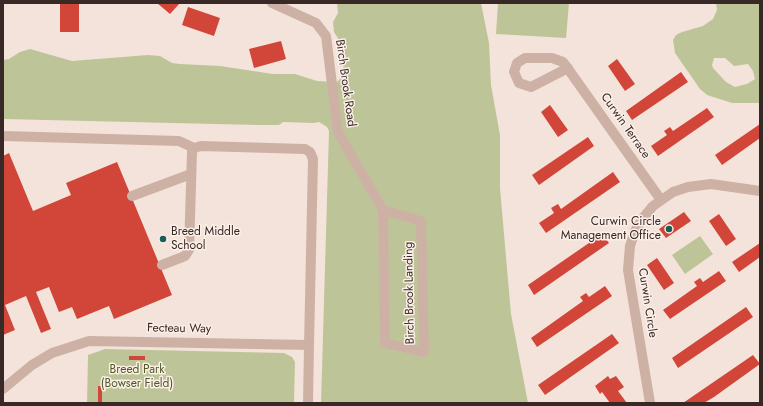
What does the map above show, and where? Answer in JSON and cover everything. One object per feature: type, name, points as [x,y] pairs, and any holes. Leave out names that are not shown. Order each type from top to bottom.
[{"type":"street","name":"Birch Brook Road","points":[[272,3],[316,23],[326,36],[338,132],[383,210]]},
{"type":"street","name":"Curwin Terrace","points":[[568,68],[530,87],[519,83],[514,72],[519,61],[528,57],[557,59],[563,62],[568,68],[661,200]]},
{"type":"street","points":[[3,136],[179,141],[194,148],[200,146],[302,148],[307,150],[313,159],[308,403]]},
{"type":"street","points":[[162,265],[185,256],[189,250],[192,152],[194,148]]},
{"type":"street","points":[[132,196],[191,174]]},
{"type":"street","name":"Curwin Circle","points":[[650,403],[629,278],[628,262],[630,246],[635,231],[643,218],[661,200],[680,189],[704,184],[760,191]]},
{"type":"street","name":"Birch Brook Landing","points":[[383,210],[421,221],[424,352],[385,343],[383,210]]},
{"type":"street","name":"Fecteau Way","points":[[3,389],[32,365],[52,354],[90,341],[309,345]]},
{"type":"green space","points":[[337,3],[481,3],[489,43],[491,85],[500,135],[500,188],[511,314],[528,403],[321,403],[329,131],[327,127],[319,122],[283,122],[279,125],[258,125],[3,119],[3,60],[9,59],[20,52],[30,49],[72,61],[148,55],[160,56],[172,63],[220,66],[273,74],[295,74],[317,81],[337,82],[341,78],[344,70],[339,40],[334,32],[333,22],[338,13]]},
{"type":"green space","points":[[498,3],[569,3],[566,38],[496,34]]},
{"type":"green space","points":[[716,3],[760,3],[760,103],[732,103],[707,95],[700,89],[675,53],[673,40],[676,35],[703,26],[713,19],[717,10]],"holes":[[[714,58],[725,58],[734,66],[748,64],[753,71],[755,79],[747,84],[735,87],[726,82],[712,65]]]},
{"type":"green space","points":[[700,236],[713,254],[685,274],[672,255]]},
{"type":"green space","name":"Breed Park (Bowser Field)","points":[[105,349],[284,353],[292,357],[295,362],[294,403],[87,403],[88,355]]},
{"type":"building","points":[[60,3],[79,3],[79,32],[60,32]]},
{"type":"building","points":[[157,3],[180,3],[170,14]]},
{"type":"building","points":[[188,7],[220,18],[214,36],[182,25]]},
{"type":"building","points":[[281,41],[286,59],[254,68],[249,49]]},
{"type":"building","points":[[617,59],[635,84],[625,91],[608,66]]},
{"type":"building","points":[[681,72],[688,82],[632,120],[626,111]]},
{"type":"building","points":[[550,105],[568,130],[558,137],[541,112]]},
{"type":"building","points":[[707,108],[714,117],[658,156],[651,146],[667,135],[664,131],[670,127],[673,131]]},
{"type":"building","points":[[760,124],[760,138],[722,165],[715,155]]},
{"type":"building","points":[[588,137],[594,146],[539,185],[532,175]]},
{"type":"building","points":[[9,153],[33,211],[71,195],[66,183],[117,162],[172,295],[114,319],[109,306],[77,319],[72,307],[59,312],[49,287],[36,292],[51,329],[41,333],[26,296],[5,305],[15,330],[3,335],[3,156]]},
{"type":"building","points":[[613,172],[620,182],[546,233],[539,223],[554,213],[551,208],[558,204],[561,209]]},
{"type":"building","points":[[684,212],[691,221],[666,238],[659,229]]},
{"type":"building","points":[[719,214],[736,239],[726,246],[709,221]]},
{"type":"building","points":[[602,234],[609,243],[534,295],[528,285]]},
{"type":"building","points":[[760,243],[760,257],[739,272],[732,262]]},
{"type":"building","points":[[657,258],[674,283],[664,290],[647,265]]},
{"type":"building","points":[[719,271],[726,281],[670,319],[663,310],[697,286],[694,282],[700,278],[703,282]]},
{"type":"building","points":[[605,286],[612,296],[537,347],[531,338],[583,301],[580,297],[586,293],[589,297]]},
{"type":"building","points":[[746,307],[753,317],[678,368],[672,358]]},
{"type":"building","points":[[612,334],[619,343],[545,395],[538,385]]},
{"type":"building","points":[[753,355],[760,364],[714,397],[704,403],[683,403]]},
{"type":"building","points":[[129,356],[145,356],[145,360],[129,360]]},
{"type":"building","points":[[608,376],[610,379],[616,376],[624,387],[618,391],[627,403],[610,403],[602,392],[600,394],[595,386]]},
{"type":"building","points":[[98,386],[102,386],[102,402],[98,402]]},
{"type":"place","name":"Curwin Circle Management Office","points":[[669,229]]},
{"type":"place","name":"Breed Middle School","points":[[163,239]]}]
